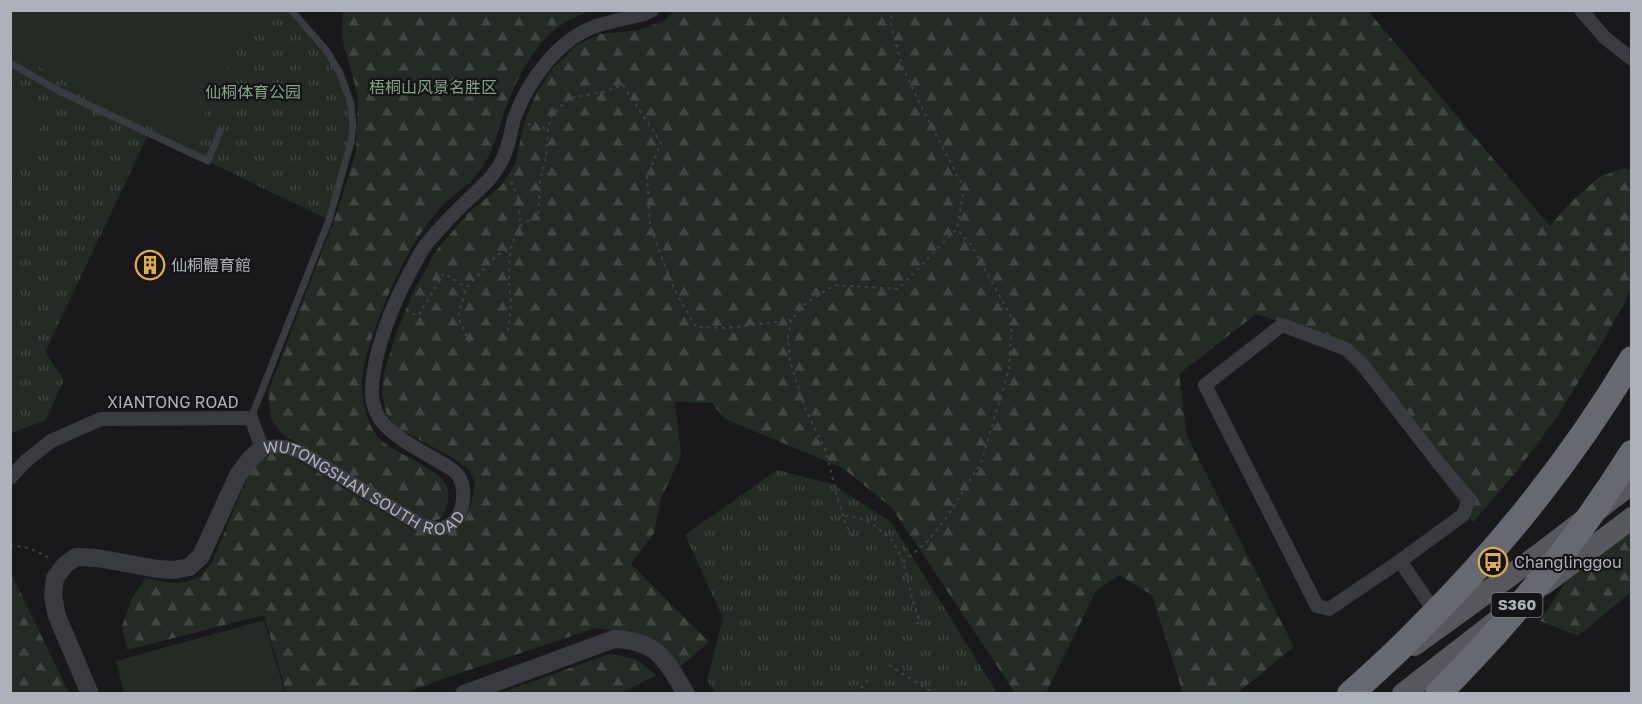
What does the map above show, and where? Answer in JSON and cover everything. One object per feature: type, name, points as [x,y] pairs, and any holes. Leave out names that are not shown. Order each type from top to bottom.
[{"type":"highway","points":[[1350,693],[1448,600],[1492,551],[1574,448],[1632,359]]},
{"type":"highway","points":[[1438,693],[1472,660],[1544,576],[1632,453]]},
{"type":"main road","name":"S360","points":[[1342,693],[1443,625],[1632,483]]},
{"type":"main road","name":"S360","points":[[1403,693],[1632,518]]},
{"type":"street","name":"WUTONGSHAN SOUTH ROAD","points":[[65,565],[76,557],[97,558],[158,569],[174,570],[189,567],[201,556],[238,475],[262,448],[277,446],[289,447],[302,453],[419,524],[432,529],[444,528],[454,521],[464,499],[459,476],[389,430],[375,411],[372,395],[373,376],[379,349],[395,304],[406,278],[426,244],[493,175],[503,159],[513,121],[522,100],[532,81],[547,62],[578,35],[595,27],[652,10]]},
{"type":"street","points":[[1581,10],[1605,38],[1632,59]]},
{"type":"street","points":[[1282,325],[1346,349],[1362,364],[1469,499],[1463,514],[1400,561],[1329,609],[1317,606],[1206,385],[1282,325]]},
{"type":"street","name":"XIANTONG ROAD","points":[[10,478],[26,460],[51,441],[101,419],[251,418],[262,448]]},
{"type":"street","points":[[1400,561],[1443,625]]},
{"type":"street","points":[[65,565],[55,578],[52,596],[57,616],[90,693]]},
{"type":"street","points":[[464,693],[614,639],[631,640],[649,646],[661,656],[686,693]]},
{"type":"lane","points":[[251,418],[329,220],[352,134],[351,104],[340,73],[326,50],[291,10]]},
{"type":"lane","points":[[10,63],[58,91],[208,160],[220,132]]},
{"type":"path","points":[[853,536],[846,525],[826,451],[805,408],[790,361],[788,338],[791,320],[806,303],[835,285],[898,289],[957,229],[964,188],[903,68],[891,26],[892,10]]},
{"type":"path","points":[[520,226],[538,215],[540,180],[546,158],[548,129],[552,114],[570,98],[603,92],[623,85],[661,143],[647,177],[650,227],[675,291],[696,327],[727,328],[791,320]]},
{"type":"path","points":[[513,121],[548,129]]},
{"type":"path","points":[[497,168],[511,182],[519,200],[520,226],[510,249],[511,304],[508,331]]},
{"type":"path","points":[[903,562],[927,542],[949,514],[981,463],[1009,369],[1012,318],[971,245],[957,229]]},
{"type":"path","points":[[470,343],[458,317],[466,288],[497,255],[510,249]]},
{"type":"path","points":[[395,304],[418,316],[444,273],[466,288]]},
{"type":"path","points":[[844,516],[857,516],[874,525],[892,541],[903,562],[914,609],[920,622],[915,624]]},
{"type":"path","points":[[10,545],[29,548],[65,565]]},
{"type":"path","points":[[900,573],[905,572]]},
{"type":"path","points":[[910,592],[919,618],[916,619]]},
{"type":"path","points":[[889,666],[932,693]]},
{"type":"path","points":[[856,693],[870,677]]},
{"type":"green space","points":[[10,11],[256,11],[188,147],[11,52]]},
{"type":"green space","name":"仙桐体育公园","points":[[11,11],[291,11],[340,73],[353,126],[329,220],[149,133],[45,352],[64,380],[46,420],[12,433]]},
{"type":"green space","name":"梧桐山风景名胜区","points":[[343,11],[589,11],[557,28],[531,57],[512,92],[486,160],[474,178],[441,207],[419,236],[393,284],[369,346],[362,383],[365,407],[372,429],[385,444],[433,472],[447,487],[448,499],[444,515],[432,522],[414,516],[282,434],[271,419],[268,392],[336,215],[356,152],[358,96],[342,37]]},
{"type":"green space","points":[[675,11],[1368,11],[1550,226],[1568,205],[1599,177],[1625,168],[1631,170],[1631,290],[1559,414],[1517,471],[1473,522],[1344,341],[1256,314],[1179,374],[1187,436],[1294,647],[1237,693],[1183,693],[1152,595],[1119,575],[1096,591],[1046,693],[1015,693],[892,508],[843,468],[725,419],[712,403],[675,402],[681,456],[661,498],[654,533],[631,564],[709,642],[681,666],[663,667],[620,632],[596,628],[405,693],[286,693],[264,615],[127,650],[122,626],[132,598],[146,578],[170,583],[186,582],[201,576],[212,562],[256,461],[273,453],[291,456],[412,529],[429,534],[445,534],[461,524],[471,505],[475,484],[470,471],[453,458],[396,427],[386,413],[382,394],[384,373],[412,294],[436,251],[468,213],[501,186],[515,164],[525,120],[537,92],[553,68],[577,45],[600,34],[640,30],[663,21]]},
{"type":"green space","points":[[11,85],[51,107],[11,184]]},
{"type":"green space","points":[[777,470],[832,484],[891,522],[997,693],[716,693],[707,681],[723,618],[685,535]]},
{"type":"green space","points":[[1631,533],[1631,592],[1578,636],[1540,621],[1571,574]]},
{"type":"green space","points":[[11,573],[69,693],[11,693]]},
{"type":"green space","points":[[264,620],[285,693],[124,693],[116,661]]},
{"type":"green space","points":[[609,654],[636,659],[656,675],[622,693],[500,693]]},
{"type":"place","name":"仙桐體育館","points":[[150,265]]},
{"type":"place","name":"Changlinggou","points":[[1493,562]]}]
